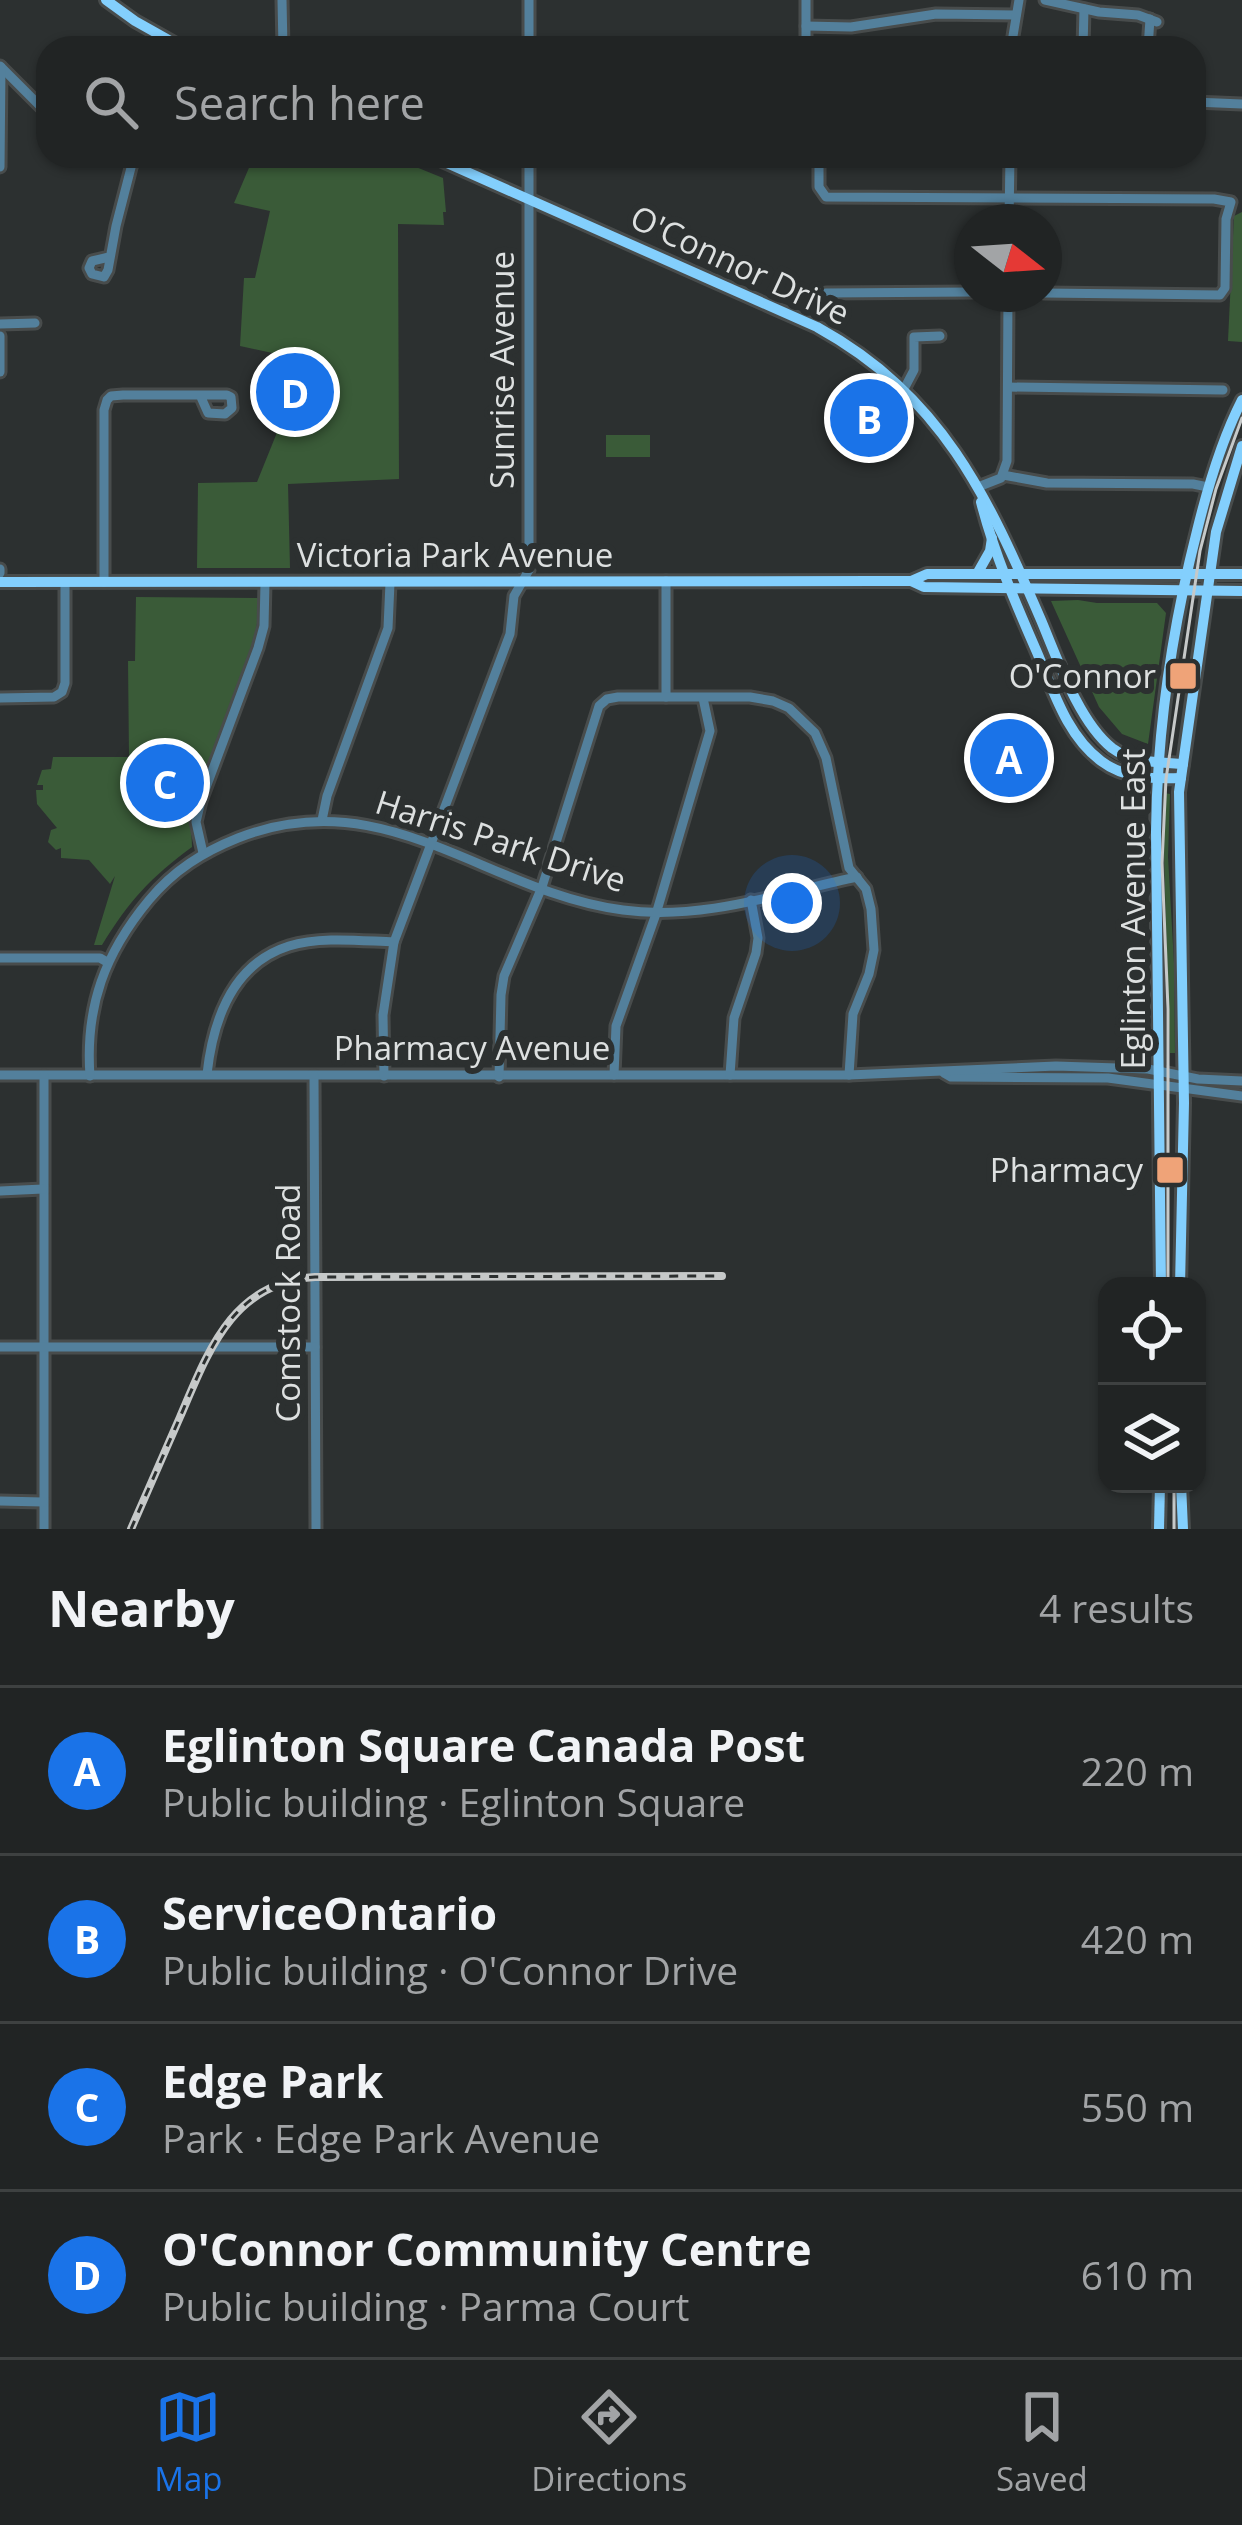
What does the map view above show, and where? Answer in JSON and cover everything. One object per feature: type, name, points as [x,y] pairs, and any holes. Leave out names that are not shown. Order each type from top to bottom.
[{"type":"main road","points":[[106,0],[161,36]]},
{"type":"main road","name":"O'Connor Drive","points":[[457,168],[817,327],[875,362],[928,416],[978,488],[1075,694],[1100,735],[1121,754],[1182,771]]},
{"type":"main road","name":"Eglinton Avenue East","points":[[1161,1277],[1158,762],[1186,574],[1208,487],[1242,400]]},
{"type":"main road","name":"Eglinton Avenue East","points":[[1180,1277],[1182,771],[1220,515],[1242,446]]},
{"type":"main road","name":"O'Connor Drive","points":[[978,488],[1004,574],[1058,702],[1084,746],[1114,769],[1157,779]]},
{"type":"main road","points":[[977,574],[990,551],[992,535]]},
{"type":"main road","name":"Victoria Park Avenue","points":[[0,574],[65,583],[390,583],[1242,574]]},
{"type":"main road","name":"Victoria Park Avenue","points":[[910,581],[924,587],[1242,591]]},
{"type":"main road","points":[[985,587],[1007,599],[1021,614]]},
{"type":"main road","points":[[1038,615],[1054,588]]},
{"type":"main road","points":[[1157,779],[1182,771]]},
{"type":"main road","points":[[1159,1529],[1160,1493]]},
{"type":"main road","points":[[1181,1493],[1183,1529]]},
{"type":"street","points":[[283,0],[283,36]]},
{"type":"street","points":[[529,0],[529,36]]},
{"type":"street","points":[[806,0],[806,36]]},
{"type":"street","points":[[1013,36],[1018,0]]},
{"type":"street","points":[[1045,0],[1153,20],[1150,36]]},
{"type":"street","points":[[1083,36],[1084,9]]},
{"type":"street","points":[[806,26],[851,26],[936,14],[1016,15]]},
{"type":"street","points":[[1,66],[36,102]]},
{"type":"street","points":[[0,166],[1,66]]},
{"type":"street","points":[[1206,102],[1242,104]]},
{"type":"street","points":[[110,257],[131,168]]},
{"type":"street","name":"Sunrise Avenue","points":[[384,1076],[383,1016],[394,942],[510,634],[514,596],[529,570],[530,168]]},
{"type":"street","points":[[819,168],[819,187],[826,196],[1231,202],[1226,219],[1225,288],[1220,295],[1062,293]]},
{"type":"street","points":[[1010,168],[1010,204]]},
{"type":"street","points":[[826,292],[954,292]]},
{"type":"street","points":[[978,488],[1003,475],[1007,461],[1008,312]]},
{"type":"street","points":[[0,324],[35,323]]},
{"type":"street","points":[[0,336],[0,372]]},
{"type":"street","points":[[904,389],[914,370],[914,337],[940,336]]},
{"type":"street","points":[[1008,387],[1223,390]]},
{"type":"street","points":[[104,582],[107,400],[117,395],[200,395]]},
{"type":"street","points":[[1003,475],[1047,483],[1208,487]]},
{"type":"street","points":[[666,581],[666,697]]},
{"type":"street","points":[[0,698],[54,698],[64,688],[65,583]]},
{"type":"street","points":[[203,853],[196,822],[258,648],[264,626],[265,583]]},
{"type":"street","points":[[322,820],[388,628],[390,583]]},
{"type":"street","points":[[499,1077],[504,976],[542,887],[599,706],[618,697],[773,701],[810,726],[823,746],[849,868],[866,889],[872,909],[874,950],[853,1014],[849,1075]]},
{"type":"street","points":[[614,1075],[616,1026],[656,914],[710,731],[703,698]]},
{"type":"street","name":"Harris Park Drive","points":[[90,1076],[92,1013],[107,962],[128,926],[177,871],[203,853],[251,833],[322,820],[372,825],[604,907],[656,914],[857,877]]},
{"type":"street","points":[[730,1075],[734,1018],[758,938],[751,900]]},
{"type":"street","points":[[207,1074],[214,1027],[226,996],[261,961],[291,945],[310,942],[394,942]]},
{"type":"street","points":[[0,958],[100,958],[107,962]]},
{"type":"street","name":"Pharmacy Avenue","points":[[0,1076],[849,1075],[1109,1066],[1242,1096]]},
{"type":"street","points":[[44,1076],[44,1529]]},
{"type":"street","name":"Comstock Road","points":[[314,1076],[316,1529]]},
{"type":"street","name":"Pharmacy Avenue","points":[[1184,1083],[1242,1082]]},
{"type":"street","points":[[0,1191],[43,1189]]},
{"type":"street","points":[[0,1347],[315,1347]]},
{"type":"street","points":[[0,1501],[43,1502]]},
{"type":"green space","points":[[249,168],[418,168],[443,178],[444,225],[398,224],[399,479],[288,484],[290,568],[197,568],[198,483],[257,482],[276,435],[277,354],[240,346],[244,278],[255,278],[270,211],[234,203]]},
{"type":"green space","points":[[1242,212],[1242,342],[1228,341],[1234,216]]},
{"type":"green space","points":[[606,435],[650,435],[650,457],[606,457]]},
{"type":"green space","points":[[136,597],[259,598],[256,635],[194,809],[192,847],[142,891],[102,945],[94,945],[115,876],[110,884],[89,860],[61,858],[61,848],[56,850],[48,842],[51,830],[57,828],[37,804],[36,790],[43,790],[43,785],[37,785],[42,770],[51,769],[53,757],[129,757],[128,661],[135,661]]},
{"type":"green space","points":[[1051,601],[1157,603],[1166,613],[1148,744],[1122,734],[1099,707]]},
{"type":"green space","points":[[1164,793],[1170,794],[1175,1053],[1170,1053],[1161,858]]},
{"type":"tram line","points":[[1168,1277],[1168,1009],[1162,863],[1166,779],[1200,551],[1242,418]]},
{"type":"tram line","points":[[1174,1493],[1174,1529]]},
{"type":"railway","points":[[131,1529],[213,1345],[243,1306],[263,1292],[315,1277],[722,1276]]},
{"type":"place","name":"O'Connor Community Centre","points":[[295,392]]},
{"type":"place","name":"ServiceOntario","points":[[869,418]]},
{"type":"place","name":"O'Connor","points":[[1183,676]]},
{"type":"place","name":"Eglinton Square Canada Post","points":[[1009,758]]},
{"type":"place","name":"Edge Park","points":[[165,783]]},
{"type":"place","name":"Pharmacy","points":[[1170,1170]]}]
